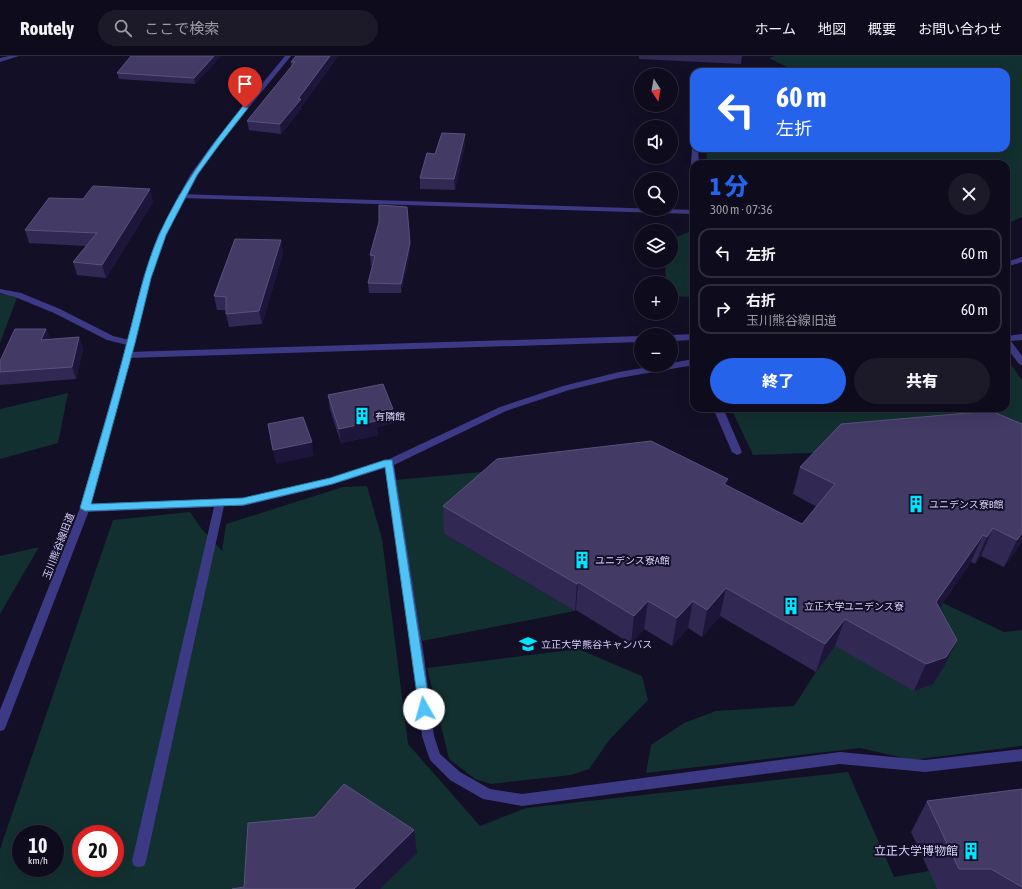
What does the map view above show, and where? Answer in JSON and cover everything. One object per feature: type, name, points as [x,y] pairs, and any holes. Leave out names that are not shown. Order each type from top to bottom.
[{"type":"street","points":[[0,60],[16,56]]},
{"type":"street","name":"玉川熊谷線旧道","points":[[0,726],[85,508],[131,343],[147,278],[162,235],[194,175],[216,143],[288,56]]},
{"type":"street","points":[[182,196],[690,212]]},
{"type":"street","points":[[1010,264],[1022,259]]},
{"type":"street","points":[[0,291],[18,295],[57,311],[110,338],[131,343]]},
{"type":"street","points":[[1010,339],[1022,337]]},
{"type":"street","points":[[678,338],[690,338]]},
{"type":"street","points":[[127,356],[634,339]]},
{"type":"street","points":[[1010,346],[1022,362]]},
{"type":"street","points":[[85,508],[243,502],[332,481],[389,462],[503,409],[559,391],[619,375],[690,363]]},
{"type":"street","points":[[720,412],[737,452]]},
{"type":"street","points":[[389,462],[418,656],[428,736],[435,757],[440,762],[455,776],[488,795],[522,800],[840,758],[925,766],[1022,755]]},
{"type":"street","points":[[139,861],[220,503]]},
{"type":"green space","points":[[775,56],[1022,56],[1022,217],[1010,222],[1010,160],[707,160],[706,152],[1010,152],[1010,68],[789,68],[769,58]]},
{"type":"green space","points":[[690,232],[690,297],[678,296],[678,276],[666,276],[665,268],[678,268],[678,236]]},
{"type":"green space","points":[[0,294],[18,295],[0,343]]},
{"type":"green space","points":[[1010,364],[1022,380],[1022,457],[833,452],[753,455],[733,412],[1010,412]]},
{"type":"green space","points":[[68,393],[58,443],[0,459],[0,409]]},
{"type":"green space","points":[[645,457],[444,534],[575,611],[422,641],[395,480]]},
{"type":"green space","points":[[367,486],[382,539],[408,744],[480,826],[526,808],[848,772],[894,877],[929,871],[937,889],[0,889],[0,849],[113,520],[190,512],[201,528],[222,551],[226,524],[343,487]]},
{"type":"green space","points":[[39,547],[0,614],[0,556]]},
{"type":"green space","points":[[943,603],[1004,632],[1022,630],[1022,746],[912,760],[860,748],[646,773],[651,745],[684,723],[716,711],[794,706],[835,646],[920,637]]},
{"type":"green space","points":[[578,649],[642,676],[648,700],[610,739],[589,769],[571,775],[491,784],[475,779],[449,759],[427,668]]},
{"type":"building","points":[[131,56],[214,56],[194,78],[117,73]]},
{"type":"building","points":[[296,56],[330,56],[298,99],[301,99],[280,124],[247,121],[295,62],[291,62]]},
{"type":"building","points":[[442,133],[465,134],[454,179],[420,178],[427,153],[435,154]]},
{"type":"building","points":[[93,186],[150,189],[102,265],[73,262],[97,233],[25,230],[49,198],[83,199]]},
{"type":"building","points":[[379,205],[407,207],[410,243],[401,284],[368,283],[375,256],[370,255],[379,222]]},
{"type":"building","points":[[235,239],[281,240],[259,311],[226,314],[226,297],[214,296]]},
{"type":"building","points":[[15,329],[46,329],[41,340],[79,337],[72,367],[0,372],[0,361]]},
{"type":"building","points":[[383,384],[393,409],[373,413],[376,421],[339,429],[328,395]]},
{"type":"building","points":[[993,412],[1022,424],[1022,533],[1017,540],[993,528],[987,537],[983,535],[936,602],[957,640],[946,657],[926,664],[845,619],[825,644],[726,588],[707,610],[693,601],[677,618],[648,601],[634,616],[578,582],[577,584],[443,506],[497,459],[651,441],[728,479],[724,484],[802,524],[835,484],[800,467],[841,424]]},
{"type":"building","points":[[303,417],[312,442],[273,450],[268,424]]},
{"type":"building","points":[[344,784],[414,830],[354,889],[232,889],[244,887],[248,823],[315,817]]},
{"type":"building","points":[[1022,789],[1022,887],[991,869],[959,869],[927,801]]},
{"type":"place","name":"有隣館","points":[[362,416]]},
{"type":"place","name":"ユニデンス寮B館","points":[[916,504]]},
{"type":"place","name":"ユニデンス寮A館","points":[[582,560]]},
{"type":"place","name":"立正大学ユニデンス寮","points":[[791,606]]},
{"type":"place","name":"立正大学 熊谷キャンパス","points":[[528,644]]},
{"type":"place","name":"立正大学博物館","points":[[971,851]]},
{"type":"route","points":[[245,108],[216,143],[194,175],[162,235],[147,278],[131,343],[85,508],[243,502],[332,481],[389,462],[418,656],[424,709]]}]
